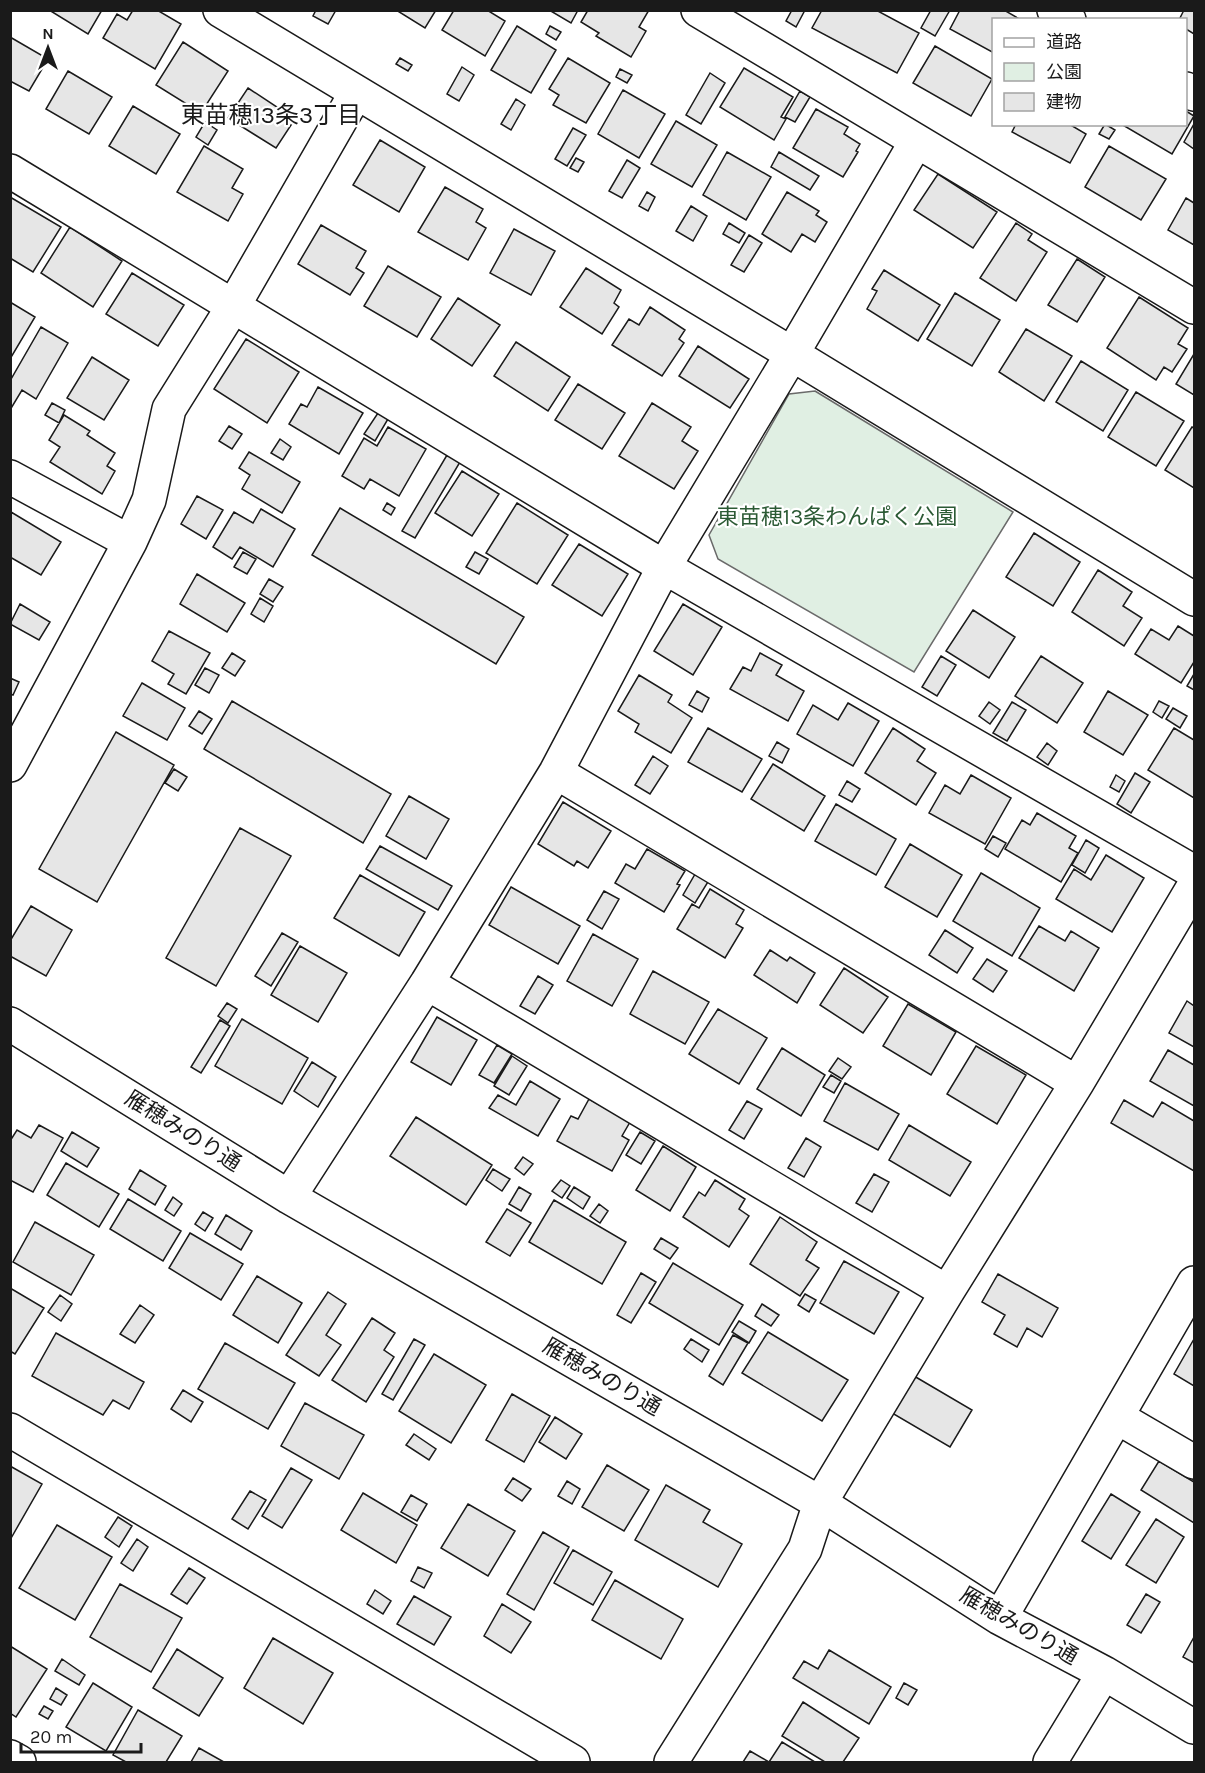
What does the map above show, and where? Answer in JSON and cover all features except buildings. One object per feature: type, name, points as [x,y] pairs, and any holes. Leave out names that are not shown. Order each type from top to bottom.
[{"type":"street","points":[[220,10],[261,21],[356,93],[792,354],[1194,600]]},
{"type":"street","points":[[698,10],[1194,307]]},
{"type":"street","points":[[10,765],[130,542],[149,500],[169,409],[234,305],[356,93]]},
{"type":"street","points":[[289,1197],[427,983],[556,772],[664,567],[916,142]]},
{"type":"street","points":[[10,171],[664,567],[1194,872]]},
{"type":"street","points":[[10,477],[130,542]]},
{"type":"street","points":[[556,772],[1077,1083]]},
{"type":"street","points":[[671,1762],[806,1549],[820,1503],[947,1292],[1077,1083],[1194,886]]},
{"type":"street","points":[[427,983],[947,1292]]},
{"type":"street","name":"雁穂みのり通","points":[[10,1024],[289,1197],[820,1503],[1000,1618],[1104,1673],[1194,1727]]},
{"type":"street","points":[[1000,1618],[1194,1283]]},
{"type":"street","points":[[1117,1417],[1194,1462]]},
{"type":"street","points":[[10,1430],[573,1762]]},
{"type":"street","points":[[1050,1762],[1104,1673]]},
{"type":"street","points":[[10,1757],[19,1762]]},
{"type":"green space","name":"東苗穂13条わんぱく公園","points":[[815,391],[1013,512],[914,672],[718,559],[709,535],[789,394]]},
{"type":"district","name":"東苗穂13条3丁目","points":[[271,115]]}]
